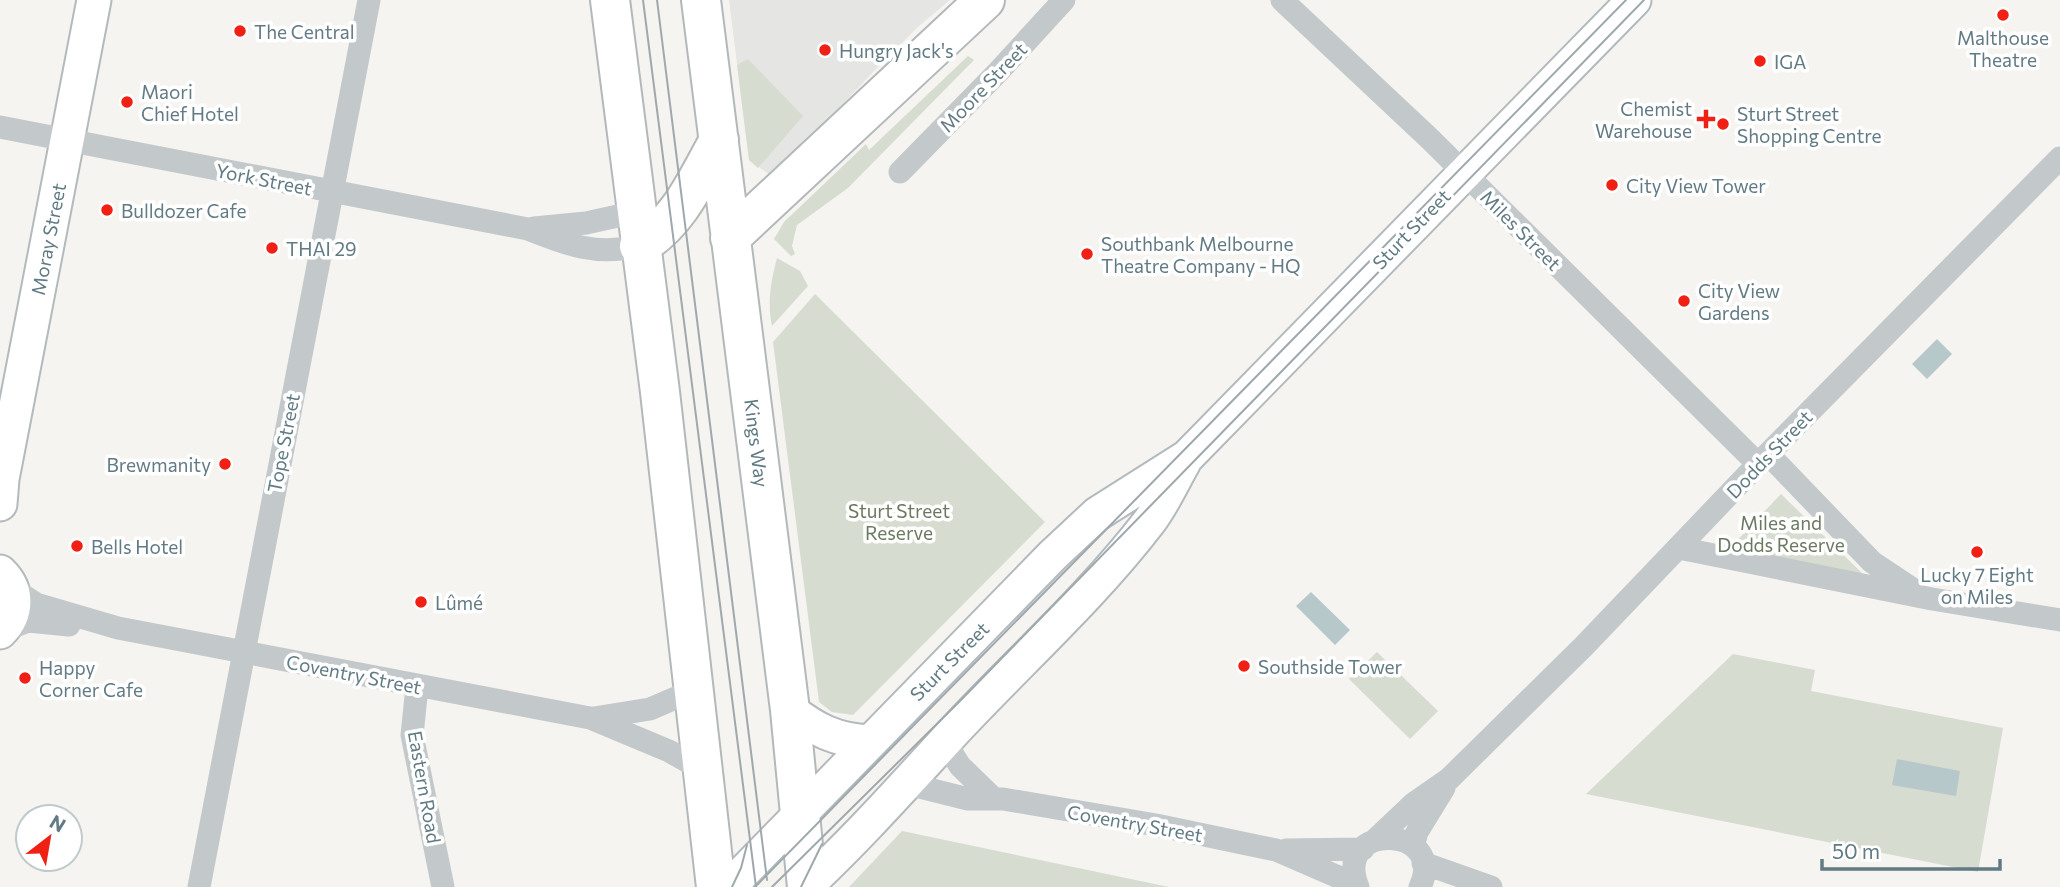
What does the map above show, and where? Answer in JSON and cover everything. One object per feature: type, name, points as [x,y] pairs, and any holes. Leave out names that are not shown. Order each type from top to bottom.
[{"type":"highway","points":[[610,0],[660,392],[716,887]]},
{"type":"highway","name":"Kings Way","points":[[701,0],[790,710],[806,887]]},
{"type":"highway","points":[[730,239],[985,0]]},
{"type":"highway","points":[[638,229],[662,230],[677,213],[719,140]]},
{"type":"street","name":"Moray Street","points":[[1,489],[9,390],[66,140],[94,0]]},
{"type":"street","name":"Tope Street","points":[[199,887],[369,0]]},
{"type":"street","name":"Moore Street","points":[[900,172],[1064,0]]},
{"type":"street","name":"Miles Street","points":[[1282,0],[1872,562],[1904,585],[1932,599]]},
{"type":"street","name":"Sturt Street","points":[[729,887],[869,742],[1097,514],[1187,457],[1634,0]]},
{"type":"street","name":"York Street","points":[[0,127],[528,229],[566,243],[596,250],[616,251],[638,229]]},
{"type":"street","name":"Dodds Street","points":[[1369,844],[1413,804],[1449,779],[2060,158]]},
{"type":"street","name":"York Street","points":[[528,229],[586,223],[638,229]]},
{"type":"street","name":"Sturt Street","points":[[806,887],[908,784],[1088,592],[1150,520],[1187,457]]},
{"type":"street","name":"Miles Street","points":[[1679,548],[1932,599],[2060,620]]},
{"type":"street","name":"Coventry Street","points":[[6,576],[36,604],[118,628],[590,718],[669,751],[702,770]]},
{"type":"street","points":[[0,632],[14,609],[6,576]]},
{"type":"street","name":"Coventry Street","points":[[0,632],[15,624],[33,621],[118,628]]},
{"type":"street","name":"Eastern Road","points":[[418,687],[412,735],[443,887]]},
{"type":"street","name":"Coventry Street","points":[[590,718],[650,709],[694,690]]},
{"type":"street","points":[[790,710],[828,735],[869,742]]},
{"type":"street","points":[[945,742],[960,766],[993,798]]},
{"type":"street","name":"Dodds Street","points":[[1420,887],[1424,873],[1418,855],[1417,832],[1449,779]]},
{"type":"street","name":"Coventry Street","points":[[908,784],[968,799],[993,798],[1156,825],[1276,850],[1358,886]]},
{"type":"street","name":"Coventry Street","points":[[1276,850],[1369,844],[1395,838],[1418,855]]},
{"type":"street","points":[[1358,886],[1355,866],[1369,844]]},
{"type":"street","points":[[1418,855],[1491,887]]},
{"type":"shaded area","points":[[729,0],[950,0],[919,26],[875,70],[773,177],[749,160]]},
{"type":"shaded area","points":[[1937,339],[1952,354],[1927,379],[1912,364]]},
{"type":"shaded area","points":[[1311,592],[1350,630],[1335,645],[1296,606]]},
{"type":"shaded area","points":[[1897,759],[1960,771],[1956,796],[1892,785]]},
{"type":"green space","points":[[968,56],[974,60],[848,188],[797,225],[792,246],[795,254],[791,256],[774,239],[784,222],[866,144],[869,150]]},
{"type":"green space","points":[[748,59],[803,116],[758,168],[749,160],[737,65]]},
{"type":"green space","points":[[777,258],[800,271],[808,286],[772,326],[770,292]]},
{"type":"green space","name":"Sturt Street Reserve","points":[[815,294],[1045,522],[853,715],[832,712],[819,702],[773,342]]},
{"type":"green space","name":"Miles and Dodds Reserve","points":[[1781,494],[1865,576],[1728,550]]},
{"type":"green space","points":[[1377,652],[1438,711],[1410,739],[1349,679]]},
{"type":"green space","points":[[1733,654],[1815,670],[1811,691],[2003,728],[1978,872],[1586,794]]},
{"type":"green space","points":[[902,831],[1169,887],[849,887]]},
{"type":"tram line","points":[[643,0],[756,887]]},
{"type":"tram line","points":[[657,0],[767,880]]},
{"type":"tram line","points":[[755,887],[1626,0]]},
{"type":"tram line","points":[[772,887],[958,703],[1644,0]]},
{"type":"tram line","points":[[801,887],[822,844]]},
{"type":"tram line","points":[[732,887],[747,845]]},
{"type":"place","name":"Malthouse Theatre","points":[[2003,15]]},
{"type":"place","name":"The Central","points":[[240,31]]},
{"type":"place","name":"Hungry Jack's","points":[[825,50]]},
{"type":"place","name":"IGA","points":[[1760,61]]},
{"type":"place","name":"Maori Chief Hotel","points":[[127,102]]},
{"type":"place","name":"Chemist Warehouse","points":[[1706,119]]},
{"type":"place","name":"Sturt Street Shopping Centre","points":[[1723,124]]},
{"type":"place","name":"City View Tower","points":[[1612,185]]},
{"type":"place","name":"Bulldozer Cafe","points":[[107,210]]},
{"type":"place","name":"THAI 29","points":[[272,248]]},
{"type":"place","name":"Southbank Melbourne Theatre Company - HQ","points":[[1087,254]]},
{"type":"place","name":"City View Gardens","points":[[1684,301]]},
{"type":"place","name":"Brewmanity","points":[[225,464]]},
{"type":"place","name":"Bells Hotel","points":[[77,546]]},
{"type":"place","name":"Lucky 7 Eight on Miles","points":[[1977,552]]},
{"type":"place","name":"Lûmé","points":[[421,602]]},
{"type":"place","name":"Southside Tower","points":[[1244,666]]},
{"type":"place","name":"Happy Corner Cafe","points":[[25,678]]}]
